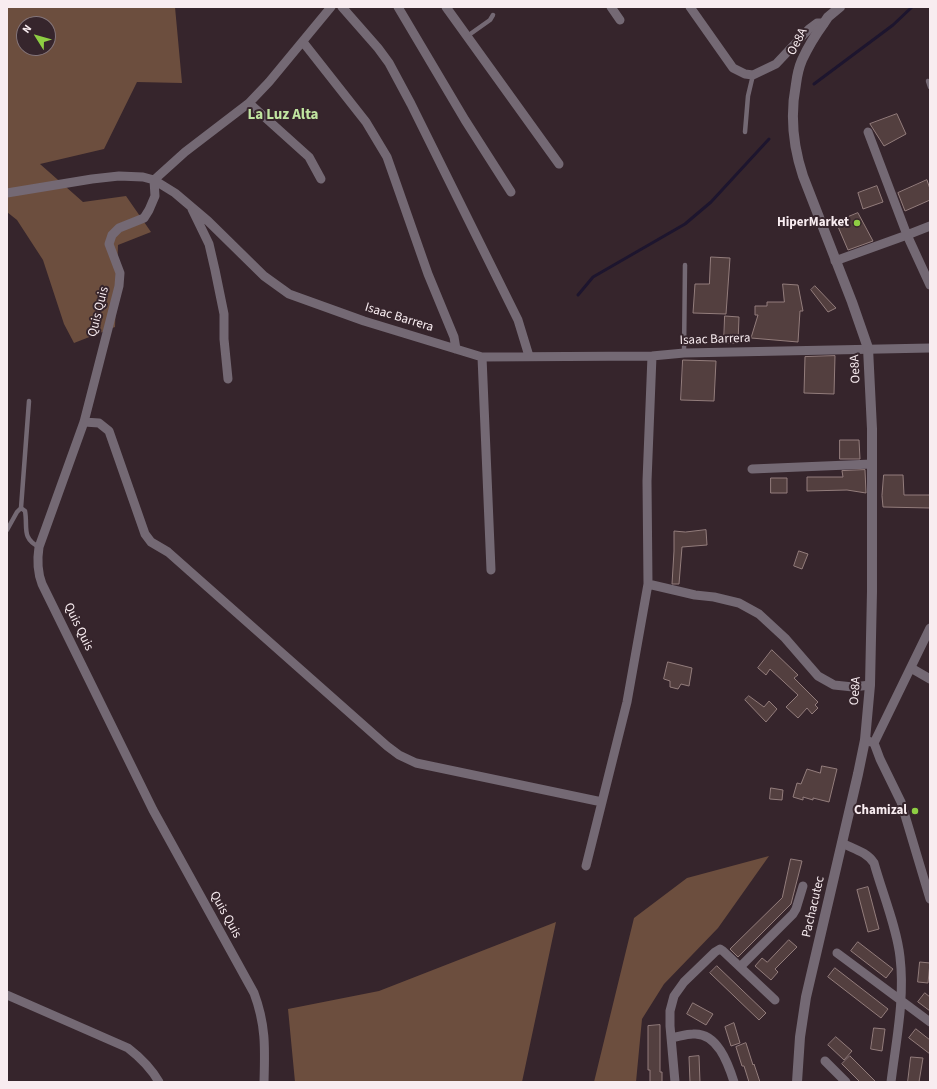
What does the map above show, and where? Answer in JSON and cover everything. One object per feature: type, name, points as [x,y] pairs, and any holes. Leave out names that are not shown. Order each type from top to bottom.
[{"type":"street","points":[[7,194],[92,178],[119,176],[143,177],[154,180],[185,152],[249,103],[269,82],[331,7]]},
{"type":"street","points":[[342,7],[390,63],[397,76],[502,286],[518,320],[529,356]]},
{"type":"street","points":[[398,7],[465,120],[511,192]]},
{"type":"street","points":[[446,7],[466,37],[559,164]]},
{"type":"street","points":[[611,7],[620,20]]},
{"type":"street","points":[[690,7],[733,68],[753,76],[776,64],[809,29],[817,23],[826,20],[840,7]]},
{"type":"street","points":[[826,20],[830,7]]},
{"type":"street","name":"Oe8A","points":[[826,20],[801,61],[797,76],[793,105],[793,132],[798,161],[803,176],[852,302],[868,348],[872,464],[870,741]]},
{"type":"street","points":[[303,42],[366,122],[387,157],[428,274],[454,337],[456,349]]},
{"type":"street","points":[[249,103],[309,157],[321,179]]},
{"type":"street","points":[[868,132],[907,235],[930,285]]},
{"type":"street","name":"Isaac Barrera","points":[[154,180],[175,193],[208,220],[264,276],[289,294],[364,321],[482,357],[652,356],[684,353],[868,348],[930,348]]},
{"type":"street","name":"Quis Quis","points":[[154,180],[155,196],[144,218],[119,228],[112,235],[108,244],[120,273],[119,286],[84,422],[39,547],[37,560],[38,573],[42,584],[153,810],[254,993],[264,1030],[264,1082]]},
{"type":"street","points":[[191,206],[209,244],[215,270],[224,314],[224,339],[228,379]]},
{"type":"street","points":[[835,261],[930,226]]},
{"type":"street","points":[[586,866],[627,702],[648,584],[647,480],[652,356]]},
{"type":"street","points":[[482,357],[491,570]]},
{"type":"street","points":[[84,422],[99,423],[109,430],[140,523],[151,542],[168,552],[387,746],[416,763],[602,802]]},
{"type":"street","points":[[752,469],[872,464]]},
{"type":"street","points":[[648,584],[739,603],[759,614],[784,638],[818,676],[834,685],[853,687],[870,685]]},
{"type":"street","name":"Pachacutec","points":[[797,1082],[800,1037],[806,997],[842,843],[870,741],[911,668],[930,628]]},
{"type":"street","points":[[911,668],[930,679]]},
{"type":"street","points":[[870,741],[901,802],[930,899]]},
{"type":"street","points":[[842,843],[866,854],[874,863],[897,939],[900,958],[902,999],[891,1082]]},
{"type":"street","points":[[740,967],[793,914],[803,886]]},
{"type":"street","points":[[675,1082],[670,1026],[670,1011],[674,996],[684,982],[720,949],[775,1000]]},
{"type":"street","points":[[838,953],[902,999],[930,1022]]},
{"type":"street","points":[[7,995],[128,1048],[143,1059],[160,1082]]},
{"type":"street","points":[[671,1038],[694,1034],[704,1035],[712,1039],[730,1070],[734,1082]]},
{"type":"street","points":[[825,1061],[846,1082]]},
{"type":"lane","points":[[466,37],[490,20],[493,15]]},
{"type":"lane","points":[[745,132],[748,96],[753,76]]},
{"type":"lane","points":[[928,81],[930,87]]},
{"type":"lane","points":[[684,353],[685,266]]},
{"type":"lane","points":[[7,530],[17,512],[21,508],[29,401]]},
{"type":"lane","points":[[21,508],[25,511],[28,540],[39,547]]},
{"type":"shaded area","points":[[7,7],[175,7],[182,83],[137,82],[104,149],[40,164],[83,202],[126,196],[151,232],[118,245],[115,327],[74,343],[64,324],[43,260],[17,220],[7,212]]},
{"type":"shaded area","points":[[769,856],[718,928],[664,984],[642,1019],[636,1082],[594,1082],[634,918],[687,878]]},
{"type":"shaded area","points":[[556,922],[522,1082],[295,1082],[288,1009],[379,991]]},
{"type":"building","points":[[897,114],[906,134],[884,146],[870,124]]},
{"type":"building","points":[[927,180],[930,189],[930,200],[905,211],[898,193]]},
{"type":"building","points":[[877,186],[883,202],[863,209],[858,193]]},
{"type":"building","points":[[858,213],[873,241],[848,250],[836,222]]},
{"type":"building","points":[[711,257],[730,258],[726,314],[693,313],[695,284],[709,284]]},
{"type":"building","points":[[783,284],[798,285],[803,311],[800,311],[798,342],[751,338],[758,315],[755,315],[755,306],[767,306],[767,302],[784,302]]},
{"type":"building","points":[[815,286],[836,308],[828,312],[811,290]]},
{"type":"building","points":[[725,316],[739,317],[738,343],[724,343]]},
{"type":"building","points":[[835,356],[834,394],[804,393],[805,357]]},
{"type":"building","points":[[683,360],[716,361],[714,401],[681,400]]},
{"type":"building","points":[[840,440],[859,440],[860,459],[840,459]]},
{"type":"building","points":[[865,470],[866,493],[847,490],[807,491],[807,477],[843,477],[842,471]]},
{"type":"building","points":[[884,475],[903,475],[904,495],[930,495],[930,508],[883,507],[882,496]]},
{"type":"building","points":[[771,478],[787,478],[787,493],[771,493]]},
{"type":"building","points":[[706,530],[707,545],[682,547],[679,584],[672,584],[674,531],[685,532]]},
{"type":"building","points":[[799,551],[808,554],[802,569],[794,566]]},
{"type":"building","points":[[772,650],[798,675],[794,678],[818,702],[815,705],[818,708],[812,714],[807,708],[798,718],[786,707],[798,695],[770,669],[766,675],[758,668]]},
{"type":"building","points":[[668,662],[692,668],[689,686],[681,684],[678,689],[670,687],[670,681],[664,679]]},
{"type":"building","points":[[749,696],[764,707],[769,701],[777,709],[766,722],[745,700]]},
{"type":"building","points":[[822,766],[837,769],[829,802],[813,798],[813,800],[803,797],[803,800],[793,797],[797,783],[801,784],[807,769],[820,773]]},
{"type":"building","points":[[771,788],[783,790],[782,800],[770,799]]},
{"type":"building","points":[[791,859],[802,861],[791,904],[738,957],[730,949],[782,898]]},
{"type":"building","points":[[868,887],[879,929],[868,932],[857,890]]},
{"type":"building","points":[[789,940],[797,947],[775,969],[778,972],[771,980],[755,966],[762,958],[767,962]]},
{"type":"building","points":[[858,942],[893,969],[886,978],[851,951]]},
{"type":"building","points":[[920,962],[930,963],[928,983],[918,982]]},
{"type":"building","points":[[717,966],[766,1013],[759,1020],[710,973]]},
{"type":"building","points":[[835,968],[888,1009],[881,1018],[828,977]]},
{"type":"building","points":[[925,993],[930,997],[930,1011],[918,1002]]},
{"type":"building","points":[[693,1003],[713,1014],[706,1025],[687,1014]]},
{"type":"building","points":[[734,1023],[740,1043],[731,1046],[725,1027]]},
{"type":"building","points":[[660,1025],[660,1072],[662,1072],[662,1082],[650,1082],[650,1070],[648,1070],[648,1026]]},
{"type":"building","points":[[874,1028],[885,1029],[882,1051],[871,1049]]},
{"type":"building","points":[[916,1029],[930,1040],[930,1054],[909,1038]]},
{"type":"building","points":[[836,1037],[852,1051],[844,1060],[828,1045]]},
{"type":"building","points":[[746,1043],[760,1082],[749,1082],[744,1066],[742,1066],[736,1047]]},
{"type":"building","points":[[699,1056],[700,1082],[690,1082],[689,1057]]},
{"type":"building","points":[[850,1056],[876,1082],[860,1082],[842,1064]]},
{"type":"building","points":[[911,1057],[923,1058],[919,1082],[908,1082]]},
{"type":"waterway","points":[[814,84],[893,25],[912,7]]},
{"type":"waterway","points":[[578,295],[593,277],[685,224],[711,202],[769,139]]},
{"type":"place","name":"HiperMarket","points":[[857,223]]},
{"type":"place","name":"Chamizal","points":[[915,811]]},
{"type":"district","name":"La Luz Alta","points":[[283,116]]}]
